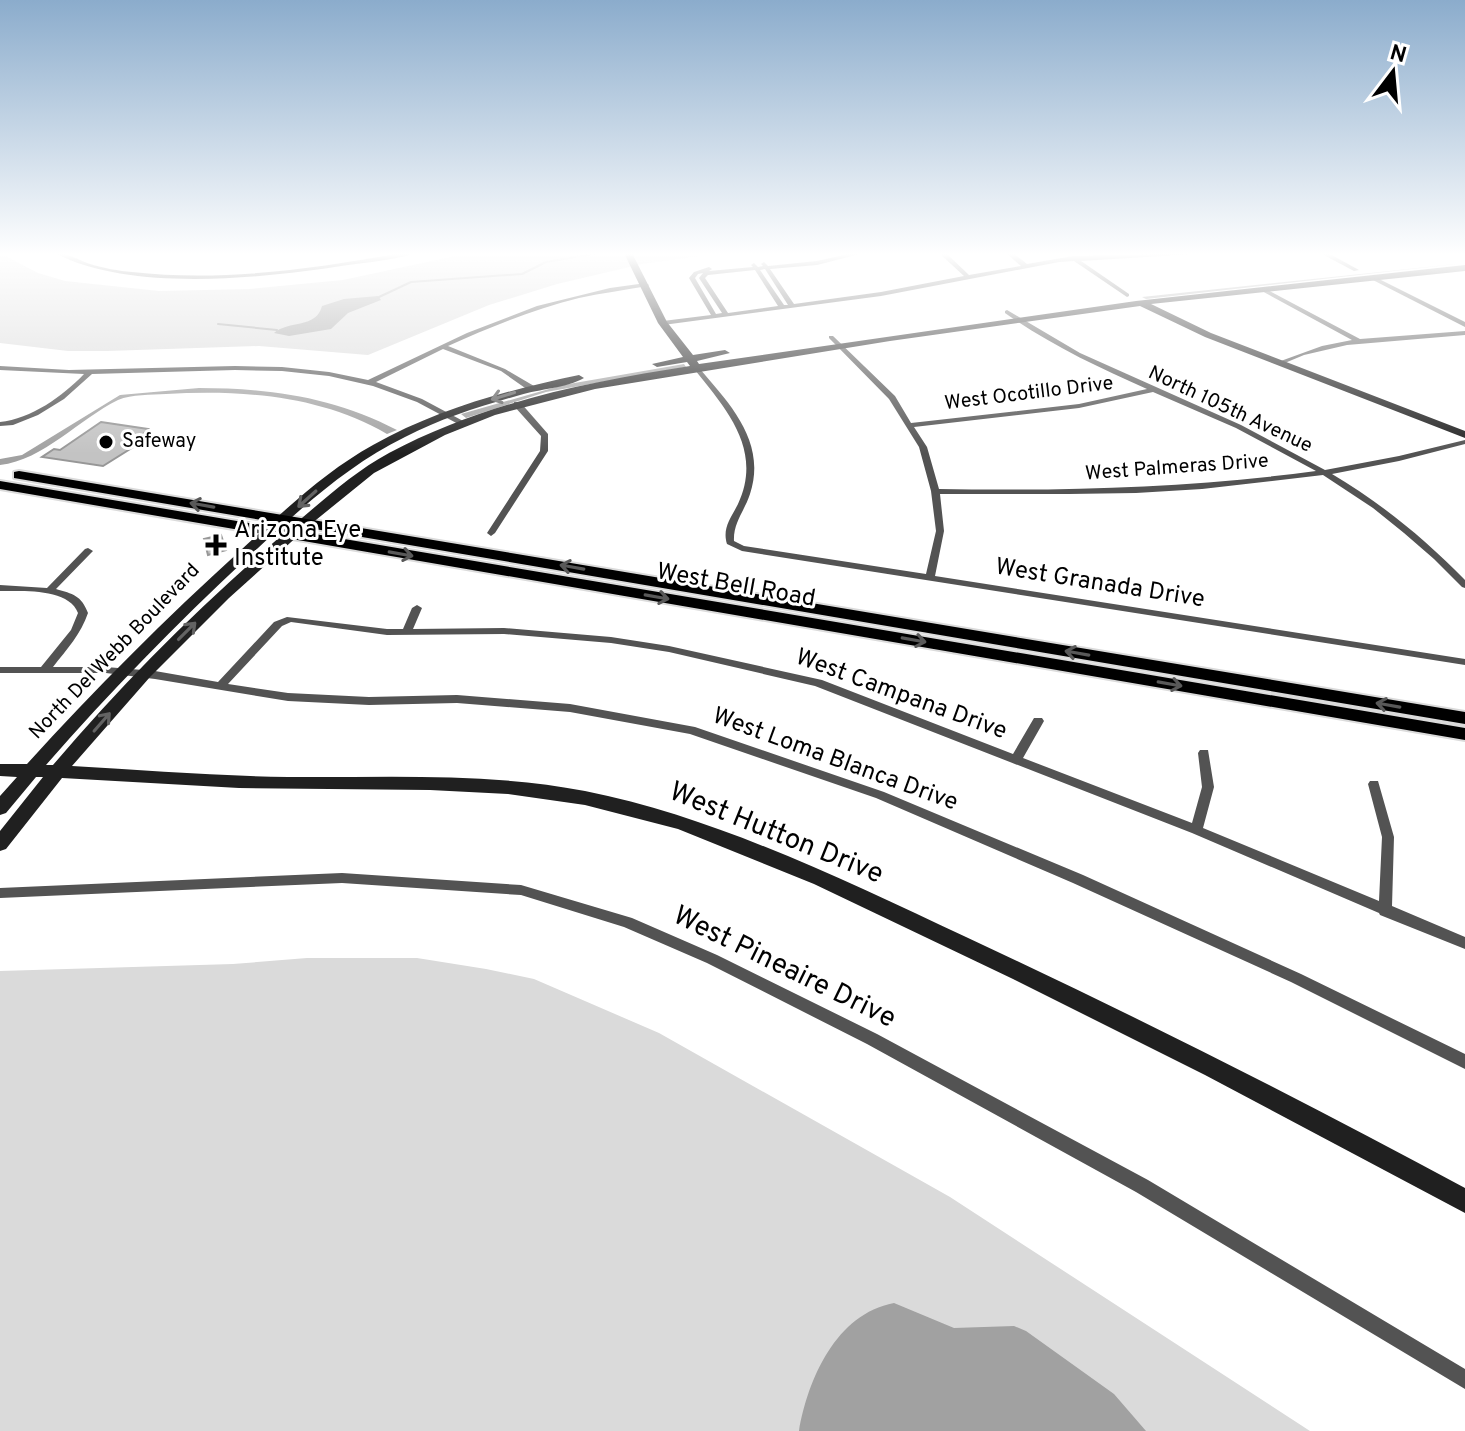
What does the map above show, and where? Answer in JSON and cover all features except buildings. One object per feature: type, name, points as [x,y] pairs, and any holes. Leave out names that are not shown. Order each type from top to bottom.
[{"type":"main road","name":"West Bell Road","points":[[0,472],[286,527],[1465,734]]},
{"type":"main road","name":"West Bell Road","points":[[0,485],[269,532],[306,522],[1465,718]]},
{"type":"main road","points":[[70,497],[85,486]]},
{"type":"street","points":[[371,382],[444,347],[516,320]]},
{"type":"street","points":[[662,320],[697,369]]},
{"type":"street","points":[[663,323],[691,320]]},
{"type":"street","name":"North Del Webb Boulevard","points":[[0,844],[144,674],[286,527],[359,458],[389,441],[447,415],[531,388],[689,359],[952,320]]},
{"type":"street","points":[[306,522],[337,494],[412,446],[517,404],[697,369],[1012,320]]},
{"type":"street","name":"North 105th Avenue","points":[[1018,320],[1069,352],[1265,439],[1326,472],[1408,532],[1465,585]]},
{"type":"street","points":[[1177,320],[1208,335],[1465,435]]},
{"type":"street","points":[[1320,320],[1360,341]]},
{"type":"street","points":[[1280,363],[1314,350],[1360,341],[1465,333]]},
{"type":"street","points":[[831,337],[887,391],[923,447],[935,491],[940,531],[930,578]]},
{"type":"street","points":[[444,347],[503,370],[531,388]]},
{"type":"street","points":[[0,368],[90,372],[249,366],[306,370],[371,382],[418,399],[462,424]]},
{"type":"street","name":"West Granada Drive","points":[[697,369],[736,417],[751,453],[751,484],[728,533],[730,542],[742,548],[1465,662]]},
{"type":"street","points":[[0,424],[20,421],[68,393],[90,372]]},
{"type":"street","name":"West Ocotillo Drive","points":[[911,425],[1079,406],[1151,390]]},
{"type":"street","points":[[491,533],[544,451],[545,436],[517,404]]},
{"type":"street","points":[[389,441],[400,446],[412,446]]},
{"type":"street","name":"West Palmeras Drive","points":[[935,491],[1128,492],[1231,484],[1326,472],[1465,442]]},
{"type":"street","points":[[337,494],[344,483],[367,465],[359,458]]},
{"type":"street","name":"North Del Webb Boulevard","points":[[0,808],[121,672],[269,532]]},
{"type":"street","points":[[50,590],[88,551]]},
{"type":"street","points":[[0,588],[50,590],[77,600],[82,618],[80,625],[44,670]]},
{"type":"street","points":[[407,631],[417,608]]},
{"type":"street","name":"West Campana Drive","points":[[222,684],[278,624],[290,619],[387,632],[504,631],[669,649],[818,683],[1196,830],[1465,943]]},
{"type":"street","name":"West Loma Blanca Drive","points":[[0,670],[144,674],[222,684],[288,697],[369,701],[457,699],[570,708],[691,730],[880,795],[1133,902],[1465,1062]]},
{"type":"street","points":[[1016,760],[1038,721]]},
{"type":"street","points":[[1196,830],[1208,787],[1204,753]]},
{"type":"street","name":"West Hutton Drive","points":[[0,770],[268,783],[459,782],[584,797],[661,817],[711,833],[823,880],[1130,1024],[1281,1100],[1465,1201]]},
{"type":"street","points":[[1374,784],[1388,837],[1385,911]]},
{"type":"street","name":"West Pineaire Drive","points":[[0,893],[342,878],[521,890],[627,922],[712,959],[872,1039],[1142,1186],[1465,1380]]},
{"type":"shaded area","points":[[0,320],[453,320],[368,355],[259,346],[68,351],[0,343]]},
{"type":"shaded area","points":[[341,320],[331,329],[289,336],[274,333],[280,329],[308,321]]},
{"type":"shaded area","points":[[684,364],[686,367],[546,392],[466,418],[461,414],[563,385]]},
{"type":"shaded area","points":[[199,388],[251,390],[325,402],[397,430],[387,434],[335,411],[280,398],[223,393],[142,395],[118,400],[32,455],[0,465],[0,459],[22,455],[120,395]]},
{"type":"shaded area","points":[[307,958],[417,958],[534,979],[659,1033],[950,1197],[1310,1431],[0,1431],[0,971],[233,964]]},
{"type":"shaded area","points":[[894,1303],[954,1328],[1014,1326],[1026,1331],[1114,1394],[1146,1431],[799,1431],[809,1391],[828,1352],[856,1320]]},
{"type":"waterway","points":[[218,324],[277,330]]},
{"type":"place","name":"Safeway","points":[[106,442]]},
{"type":"place","name":"Arizona Eye Institute","points":[[216,545]]}]
